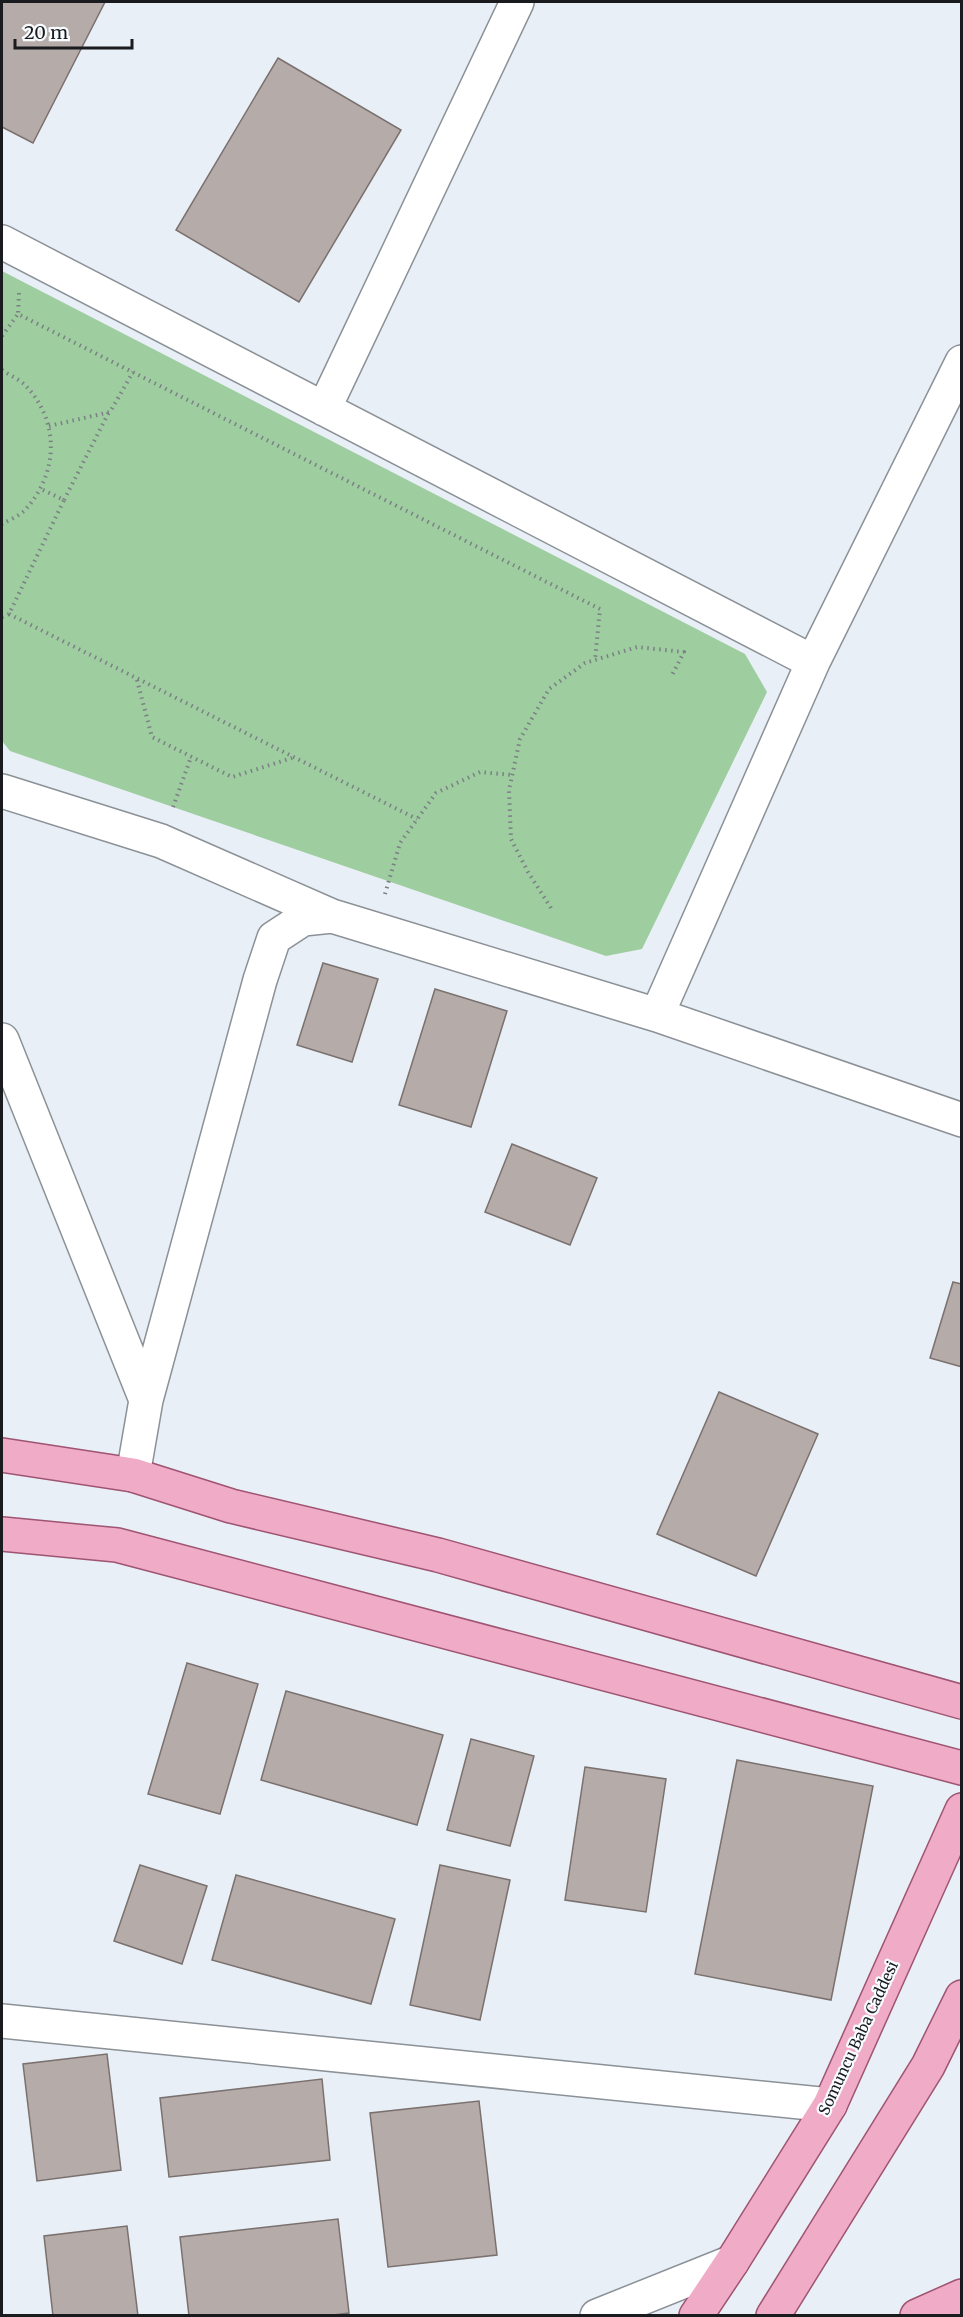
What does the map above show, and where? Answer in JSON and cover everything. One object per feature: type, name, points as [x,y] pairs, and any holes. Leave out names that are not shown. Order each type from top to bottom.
[{"type":"main road","points":[[2,1455],[133,1475],[231,1506],[438,1555],[962,1702]]},
{"type":"main road","points":[[2,1534],[117,1545],[962,1768]]},
{"type":"main road","name":"Somuncu Baba Caddesi","points":[[696,2316],[830,2105],[962,1810]]},
{"type":"main road","points":[[773,2316],[928,2066],[962,1997]]},
{"type":"main road","points":[[917,2316],[962,2296]]},
{"type":"street","points":[[324,409],[517,2]]},
{"type":"street","points":[[15,249],[813,662]]},
{"type":"street","points":[[657,1015],[813,662],[962,362]]},
{"type":"street","points":[[2,791],[161,841],[332,916],[657,1015],[962,1120]]},
{"type":"street","points":[[133,1475],[146,1400],[260,980],[274,938],[303,919],[332,916]]},
{"type":"street","points":[[2,1040],[146,1400]]},
{"type":"street","points":[[2,2021],[830,2105]]},
{"type":"street","points":[[597,2316],[732,2262]]},
{"type":"path","points":[[2,336],[18,314],[15,249]]},
{"type":"path","points":[[18,314],[600,609],[595,660]]},
{"type":"path","points":[[2,370],[24,384],[42,406],[51,434],[51,462],[41,489],[23,512],[2,524]]},
{"type":"path","points":[[2,617],[9,614],[64,500],[133,372]]},
{"type":"path","points":[[49,426],[110,412]]},
{"type":"path","points":[[41,489],[64,500]]},
{"type":"path","points":[[9,614],[136,680],[417,819]]},
{"type":"path","points":[[551,908],[528,872],[512,839],[509,790],[520,740],[549,689],[585,663],[637,647],[684,652],[672,675]]},
{"type":"path","points":[[136,680],[152,737],[191,757],[232,777],[294,758]]},
{"type":"path","points":[[161,841],[191,757]]},
{"type":"path","points":[[375,929],[400,843],[436,793],[480,772],[512,775]]},
{"type":"green space","points":[[2,271],[745,654],[767,692],[642,949],[606,956],[10,751],[2,741]]},
{"type":"building","points":[[2,2],[105,2],[33,143],[2,127]]},
{"type":"building","points":[[278,58],[401,130],[299,302],[176,230]]},
{"type":"building","points":[[323,963],[378,979],[352,1062],[297,1045]]},
{"type":"building","points":[[435,989],[507,1011],[471,1127],[399,1105]]},
{"type":"building","points":[[512,1144],[597,1178],[570,1245],[485,1212]]},
{"type":"building","points":[[953,1282],[962,1284],[962,1367],[930,1358]]},
{"type":"building","points":[[719,1392],[818,1434],[756,1576],[657,1534]]},
{"type":"building","points":[[187,1663],[258,1684],[220,1814],[148,1794]]},
{"type":"building","points":[[286,1691],[443,1735],[417,1825],[261,1780]]},
{"type":"building","points":[[471,1739],[534,1756],[510,1846],[447,1830]]},
{"type":"building","points":[[737,1760],[873,1786],[831,2000],[695,1974]]},
{"type":"building","points":[[585,1767],[666,1779],[646,1912],[565,1900]]},
{"type":"building","points":[[140,1865],[207,1886],[182,1964],[114,1941]]},
{"type":"building","points":[[440,1865],[510,1880],[480,2020],[410,2005]]},
{"type":"building","points":[[236,1875],[395,1919],[371,2004],[212,1960]]},
{"type":"building","points":[[107,2054],[121,2170],[37,2181],[23,2064]]},
{"type":"building","points":[[322,2079],[330,2160],[169,2177],[160,2098]]},
{"type":"building","points":[[479,2101],[497,2255],[388,2267],[370,2113]]},
{"type":"building","points":[[338,2219],[349,2313],[326,2316],[189,2316],[180,2237]]},
{"type":"building","points":[[127,2226],[138,2316],[53,2316],[44,2236]]}]
